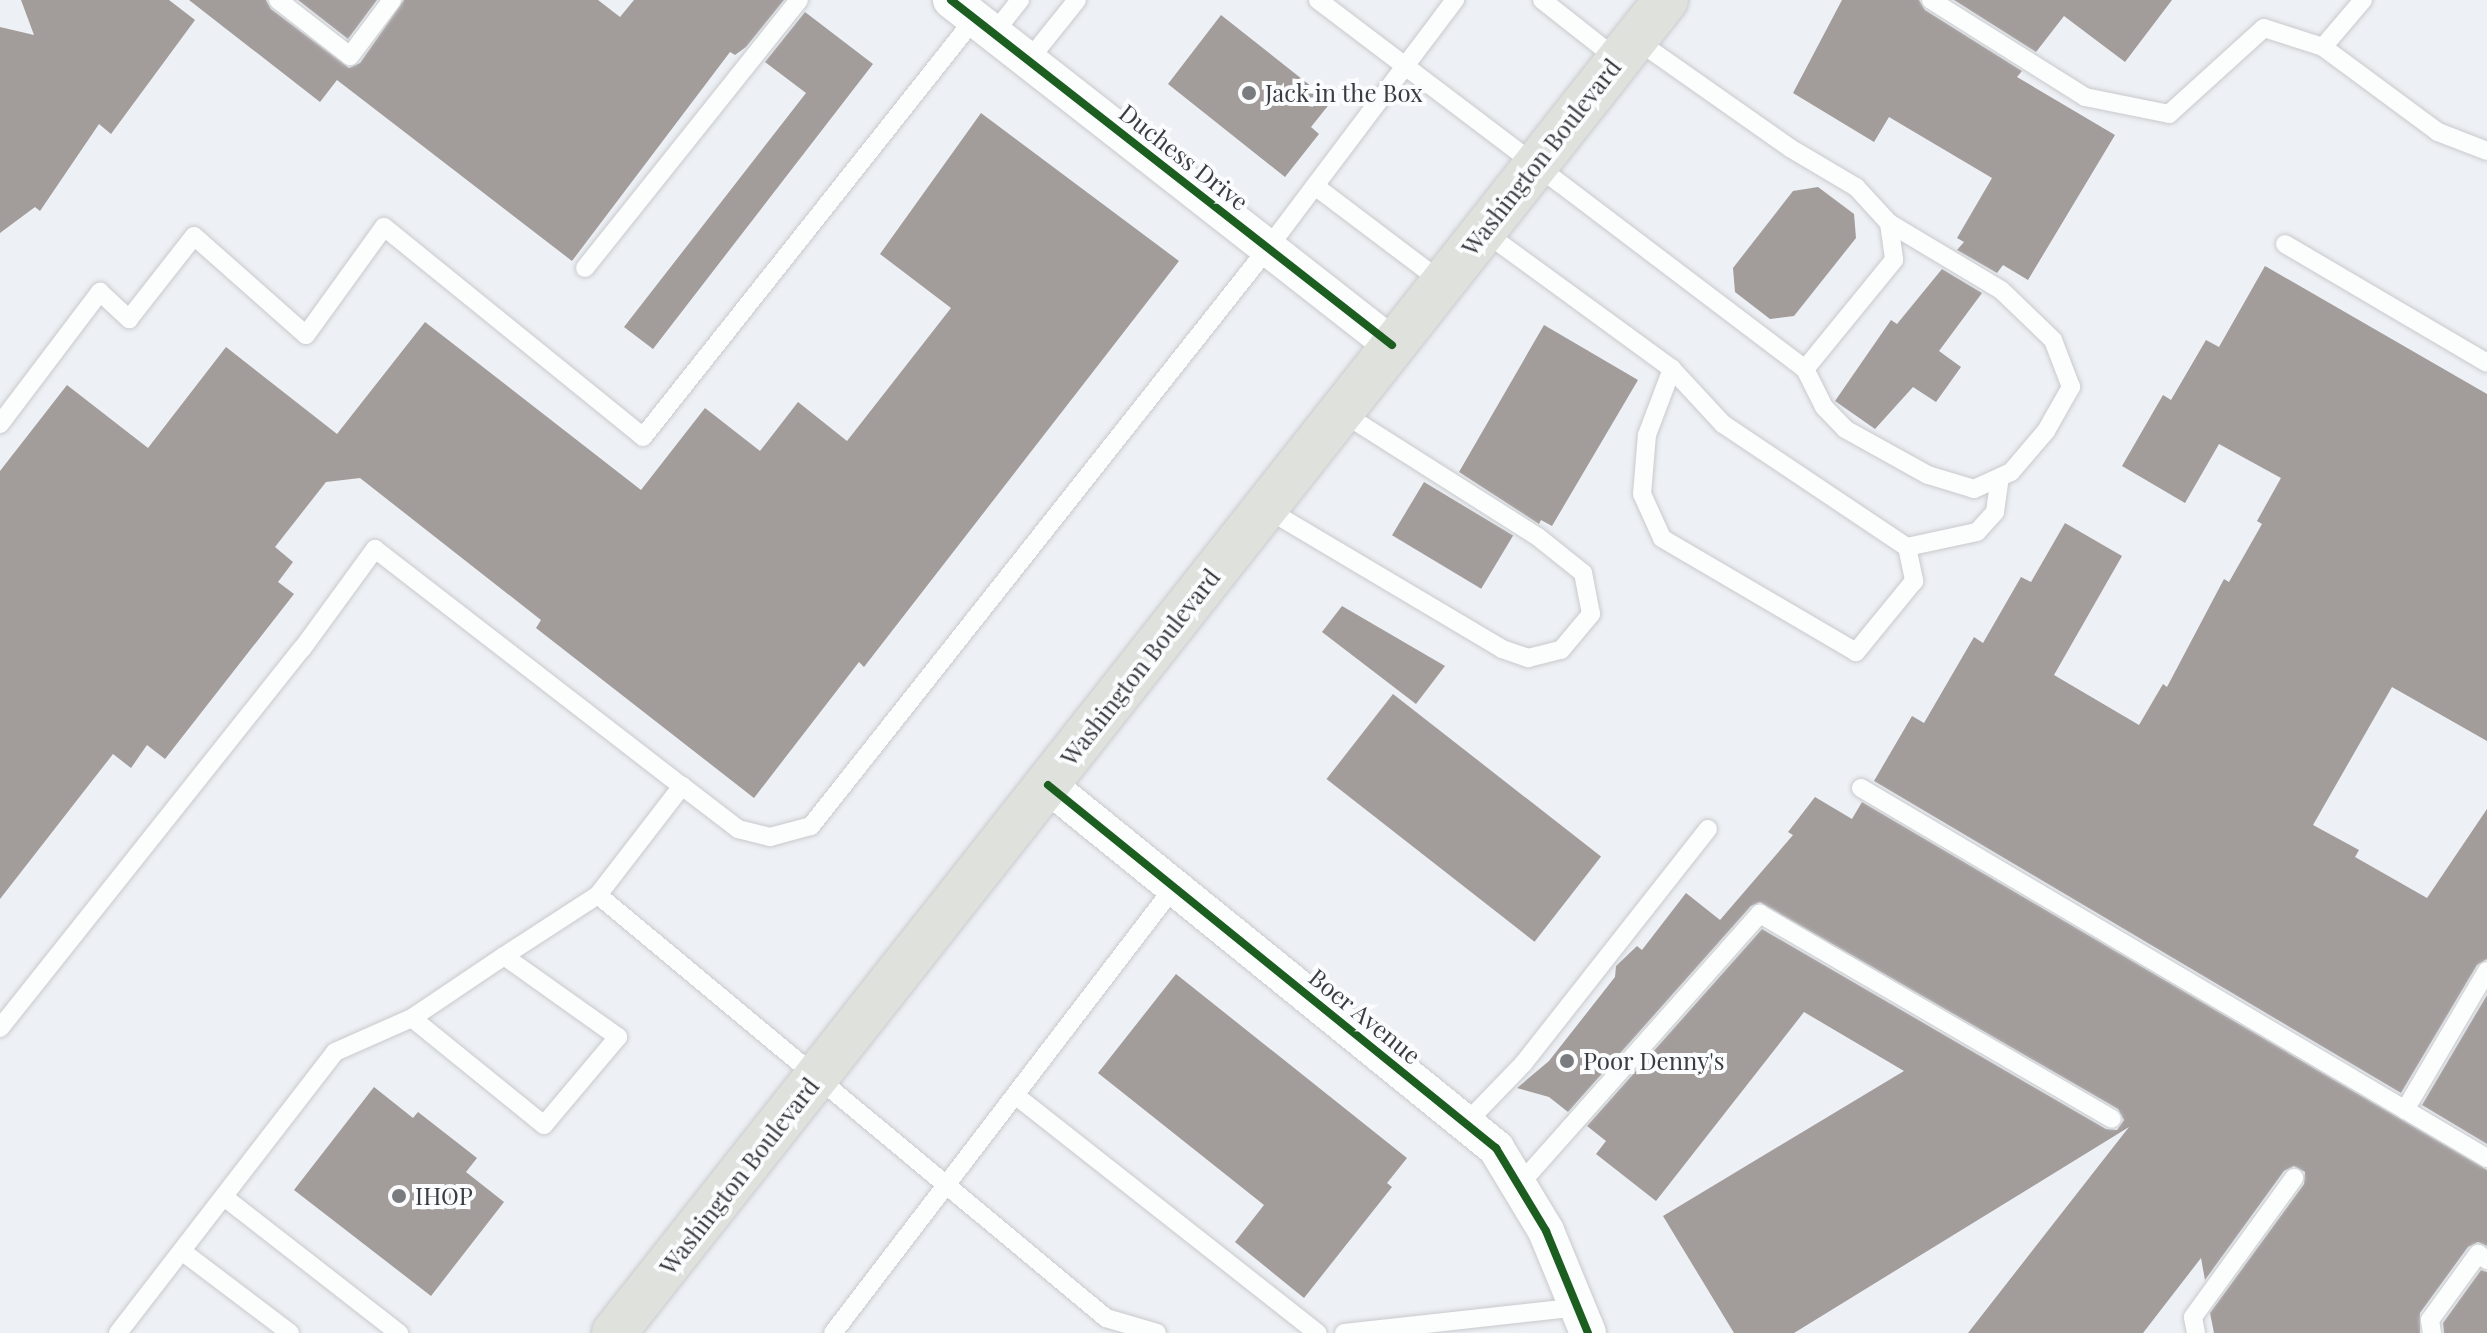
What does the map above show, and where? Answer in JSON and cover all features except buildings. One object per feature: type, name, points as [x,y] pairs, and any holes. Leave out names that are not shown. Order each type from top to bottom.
[{"type":"main road","name":"Washington Boulevard","points":[[614,1333],[1666,0]]},
{"type":"street","name":"Duchess Drive","points":[[973,17],[1392,345]]},
{"type":"street","name":"Boer Avenue","points":[[1048,785],[1496,1148],[1519,1185],[1584,1320]]},
{"type":"lane","points":[[278,0],[350,56],[392,0]]},
{"type":"lane","points":[[585,268],[799,0]]},
{"type":"lane","points":[[0,424],[100,292],[129,319],[194,236],[306,335],[384,227],[643,437],[973,17],[1020,0]]},
{"type":"lane","points":[[1028,61],[1077,0]]},
{"type":"lane","points":[[1318,0],[1404,67],[1537,162],[1805,369],[1824,407],[1845,429],[1928,475],[1974,489],[2011,472],[2046,431],[2071,387],[2053,340],[2001,290],[1889,223],[1856,187],[1542,0]]},
{"type":"lane","points":[[0,1028],[302,649],[375,549],[738,829],[770,837],[811,826],[1268,248],[1455,0]]},
{"type":"lane","points":[[1931,0],[2085,97],[2169,114],[2264,28],[2323,47],[2438,132],[2487,151]]},
{"type":"lane","points":[[2323,47],[2363,0]]},
{"type":"lane","points":[[1315,186],[1442,282]]},
{"type":"lane","points":[[1805,369],[1894,260],[1889,223]]},
{"type":"lane","points":[[1483,231],[1672,369],[1723,424],[1907,547],[1914,581],[1856,652],[1662,538],[1642,494],[1647,435],[1672,369]]},
{"type":"lane","points":[[2285,244],[2487,363]]},
{"type":"lane","points":[[1265,508],[1502,649],[1528,658],[1561,650],[1591,614],[1583,573],[1538,537],[1340,411]]},
{"type":"lane","points":[[1907,547],[1977,532],[1995,512],[2000,477]]},
{"type":"lane","points":[[118,1333],[335,1052],[412,1018],[598,895],[682,786]]},
{"type":"lane","points":[[1861,788],[2487,1158]]},
{"type":"lane","points":[[1466,1123],[1523,1064],[1708,829]]},
{"type":"lane","points":[[833,1333],[1174,887]]},
{"type":"lane","points":[[598,895],[948,1183],[1106,1318],[1157,1333]]},
{"type":"lane","points":[[1519,1185],[1760,914],[2112,1119]]},
{"type":"lane","points":[[412,1018],[544,1125],[618,1037],[504,956]]},
{"type":"lane","points":[[2405,1110],[2487,971]]},
{"type":"lane","points":[[1015,1095],[1317,1333]]},
{"type":"lane","points":[[2196,1333],[2193,1317],[2294,1178]]},
{"type":"lane","points":[[224,1197],[399,1333]]},
{"type":"lane","points":[[183,1252],[290,1333]]},
{"type":"lane","points":[[2432,1333],[2430,1320],[2478,1254],[2487,1260]]},
{"type":"lane","points":[[1344,1333],[1584,1320]]},
{"type":"cycle path","points":[[951,0],[1392,345]]},
{"type":"cycle path","points":[[1048,785],[1496,1148],[1546,1231],[1588,1333]]},
{"type":"place","name":"Jack in the Box","points":[[1249,93]]},
{"type":"place","name":"Poor Denny's","points":[[1567,1061]]},
{"type":"place","name":"IHOP","points":[[399,1196]]}]
